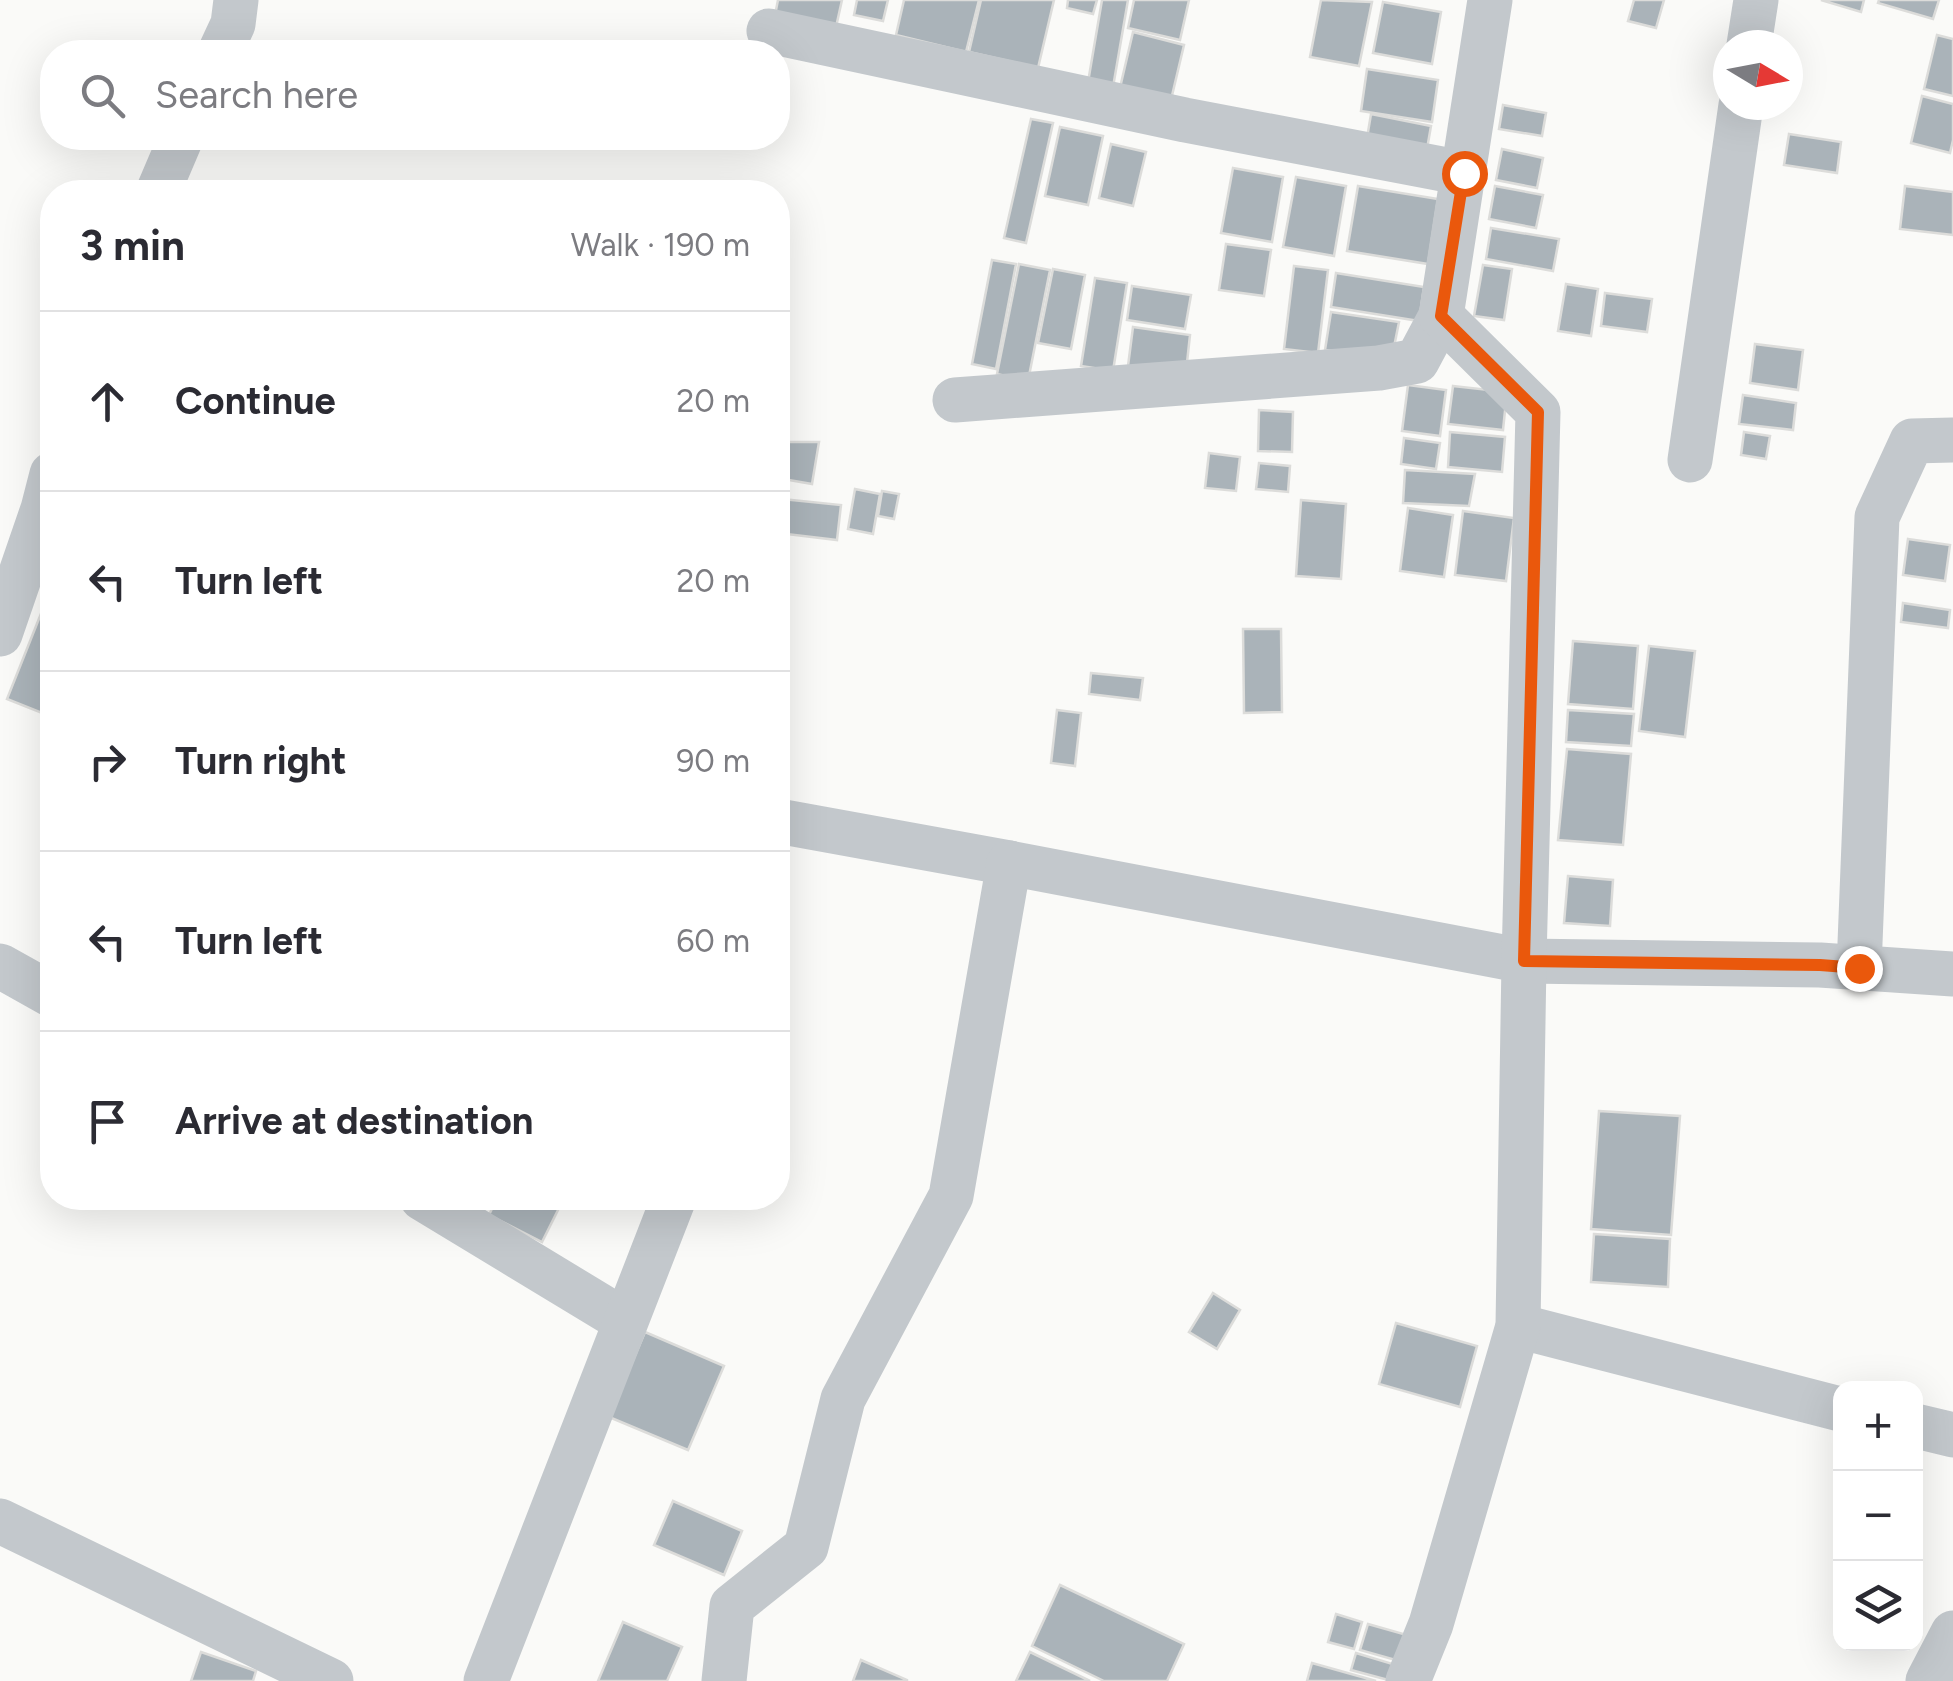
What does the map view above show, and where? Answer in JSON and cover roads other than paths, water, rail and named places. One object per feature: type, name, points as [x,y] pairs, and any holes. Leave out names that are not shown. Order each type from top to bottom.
[{"type":"street","points":[[226,40],[233,24],[236,0]]},
{"type":"street","points":[[955,400],[1378,368],[1417,361],[1441,316],[1490,0]]},
{"type":"street","points":[[1751,30],[1756,0]]},
{"type":"street","points":[[769,31],[1185,120],[1464,173]]},
{"type":"street","points":[[1690,460],[1738,120]]},
{"type":"street","points":[[163,180],[176,150]]},
{"type":"street","points":[[1408,1681],[1431,1624],[1518,1326],[1538,412],[1441,316]]},
{"type":"street","points":[[1859,968],[1878,518],[1912,442],[1953,440]]},
{"type":"street","points":[[0,634],[40,519]]},
{"type":"street","points":[[790,823],[1524,961],[1820,965],[1953,974]]},
{"type":"street","points":[[724,1681],[732,1606],[806,1546],[843,1399],[951,1196],[1008,863]]},
{"type":"street","points":[[0,966],[40,988]]},
{"type":"street","points":[[442,1210],[624,1321]]},
{"type":"street","points":[[486,1681],[669,1210]]},
{"type":"street","points":[[1518,1326],[1833,1407]]},
{"type":"street","points":[[1923,1428],[1953,1435]]},
{"type":"street","points":[[0,1521],[331,1681]]},
{"type":"street","points":[[1928,1681],[1953,1633]]}]
